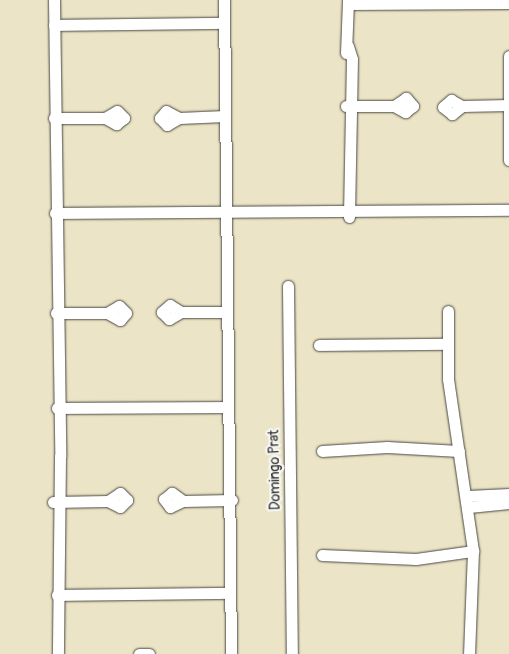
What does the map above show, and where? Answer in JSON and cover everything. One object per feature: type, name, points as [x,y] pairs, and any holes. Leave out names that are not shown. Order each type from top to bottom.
[{"type":"street","points":[[54,0],[58,654]]},
{"type":"street","points":[[224,0],[230,654]]},
{"type":"street","points":[[349,214],[348,2],[509,3]]},
{"type":"street","points":[[54,25],[224,23]]},
{"type":"street","points":[[509,56],[509,160]]},
{"type":"street","points":[[462,106],[508,105]]},
{"type":"street","points":[[348,106],[394,106]]},
{"type":"street","points":[[180,118],[225,116]]},
{"type":"street","points":[[54,118],[105,118]]},
{"type":"street","points":[[55,216],[349,214],[509,210]]},
{"type":"street","points":[[349,214],[509,217]]},
{"type":"street","name":"Domingo Prat","points":[[288,286],[292,654]]},
{"type":"street","points":[[448,311],[446,344],[473,551],[469,654]]},
{"type":"street","points":[[181,312],[227,312]]},
{"type":"street","points":[[56,313],[107,313]]},
{"type":"street","points":[[319,345],[446,344]]},
{"type":"street","points":[[57,408],[228,407]]},
{"type":"street","points":[[322,451],[387,447],[459,451]]},
{"type":"street","points":[[468,502],[509,494]]},
{"type":"street","points":[[183,501],[229,500]]},
{"type":"street","points":[[57,502],[108,501]]},
{"type":"street","points":[[468,502],[509,503]]},
{"type":"street","points":[[322,556],[416,558],[473,551]]},
{"type":"street","points":[[57,595],[230,593]]},
{"type":"street","points":[[139,654],[149,654]]}]
